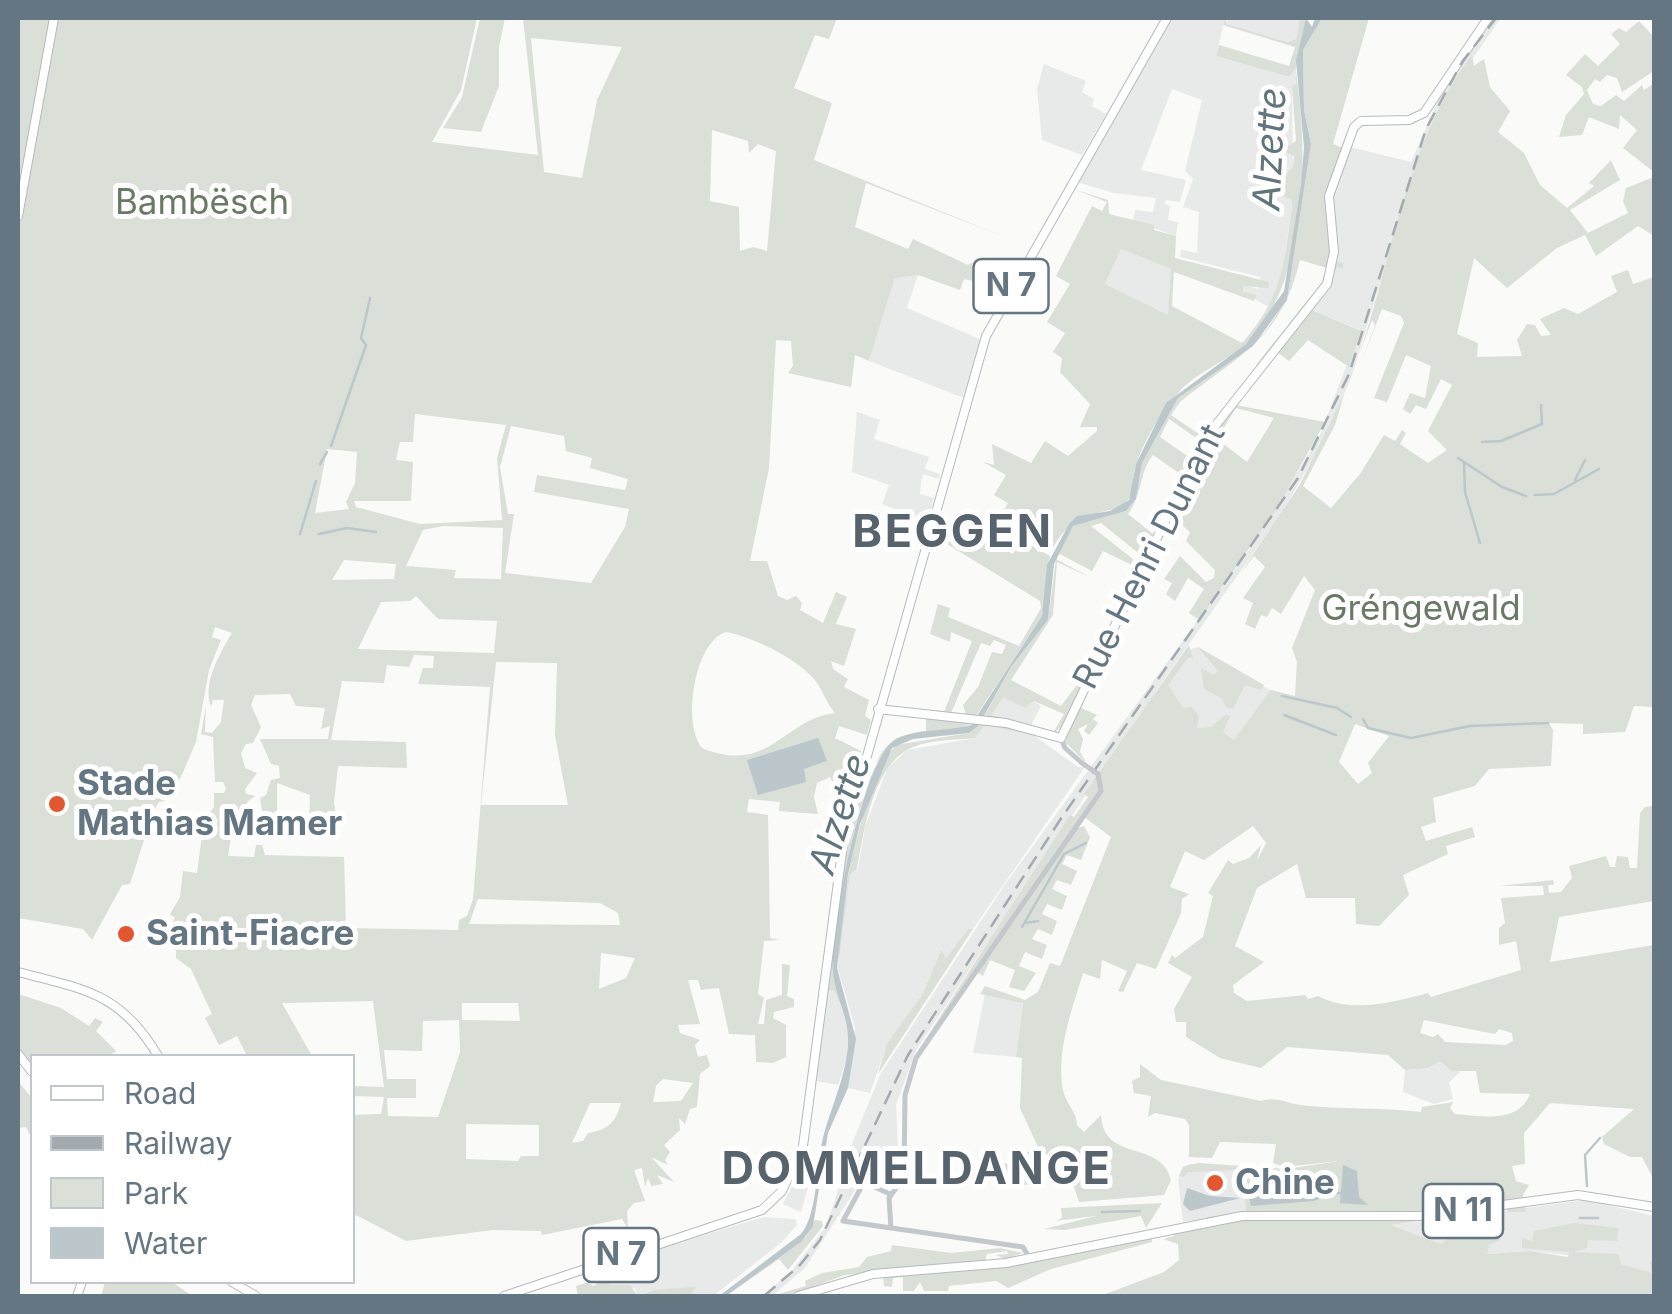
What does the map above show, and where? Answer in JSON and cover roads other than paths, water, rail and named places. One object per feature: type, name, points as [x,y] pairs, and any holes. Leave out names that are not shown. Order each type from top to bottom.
[{"type":"main road","points":[[18,216],[54,18]]},
{"type":"main road","name":"N 7","points":[[504,1296],[636,1249],[740,1220],[778,1197],[804,1146],[836,883],[878,709],[991,322],[1166,18]]},
{"type":"main road","name":"Rue Henri Dunant","points":[[1061,738],[1206,438],[1309,309],[1331,274],[1334,252],[1328,196],[1354,128],[1361,120],[1409,120],[1424,113],[1488,18]]},
{"type":"main road","points":[[878,709],[988,720],[1061,738]]},
{"type":"main road","points":[[18,972],[90,991],[114,1002],[133,1019],[157,1054]]},
{"type":"main road","name":"N 11","points":[[798,1296],[874,1274],[1030,1259],[1208,1222],[1275,1214],[1420,1216],[1578,1196],[1654,1207]]},
{"type":"street","points":[[891,1228],[890,1194],[904,1177],[905,1095],[916,1058],[1101,791],[1098,774],[1069,753],[1061,738]]},
{"type":"street","points":[[890,1194],[864,1182],[843,1221],[1023,1248],[1030,1259]]},
{"type":"water","name":"Alzette","points":[[1306,18],[1312,27],[1315,18],[1322,18],[1303,50],[1304,110],[1311,144],[1287,300],[1253,346],[1178,398],[1142,463],[1136,499],[1126,511],[1073,526],[1054,564],[1048,620],[1011,667],[979,725],[969,733],[913,739],[892,748],[860,824],[848,874],[837,968],[856,1039],[848,1088],[828,1133],[813,1226],[802,1241],[726,1296],[719,1296],[801,1234],[810,1217],[823,1139],[848,1045],[833,971],[837,921],[860,810],[883,753],[896,739],[905,736],[971,725],[1042,616],[1047,565],[1069,524],[1077,516],[1110,511],[1129,500],[1136,464],[1166,403],[1246,344],[1284,291],[1301,185],[1304,147],[1296,61]]},
{"type":"water","points":[[818,738],[827,761],[804,769],[806,782],[758,795],[747,760]]},
{"type":"water","points":[[1343,1165],[1357,1171],[1359,1197],[1368,1205],[1340,1203]]},
{"type":"water","points":[[1270,1187],[1328,1189],[1332,1193],[1314,1201],[1251,1206],[1248,1192]]},
{"type":"water","points":[[1187,1188],[1210,1196],[1240,1198],[1190,1211],[1183,1204]]},
{"type":"waterway","points":[[331,446],[366,345],[361,338],[370,298]]},
{"type":"waterway","points":[[1482,442],[1501,441],[1542,424],[1541,405]]},
{"type":"waterway","points":[[320,464],[327,452]]},
{"type":"waterway","points":[[1458,458],[1502,487],[1526,496]]},
{"type":"waterway","points":[[1575,480],[1585,460]]},
{"type":"waterway","points":[[1464,463],[1465,492],[1480,543]]},
{"type":"waterway","points":[[1535,495],[1554,494],[1599,469]]},
{"type":"waterway","points":[[300,534],[316,481]]},
{"type":"waterway","points":[[319,534],[347,528],[376,532]]},
{"type":"waterway","points":[[1282,696],[1337,708],[1351,717]]},
{"type":"waterway","points":[[1284,715],[1336,735]]},
{"type":"waterway","points":[[1363,719],[1368,728],[1411,738],[1470,726],[1548,723]]},
{"type":"waterway","points":[[1022,927],[1064,854],[1086,843]]},
{"type":"waterway","points":[[1025,923],[1038,921]]},
{"type":"waterway","points":[[1587,1186],[1585,1155],[1600,1138]]},
{"type":"waterway","points":[[1332,1193],[1340,1193]]},
{"type":"waterway","points":[[1102,1212],[1140,1211]]},
{"type":"waterway","points":[[1580,1218],[1598,1218]]},
{"type":"railway","points":[[764,1296],[800,1265],[820,1240],[908,1055],[1060,820],[1298,478],[1349,374],[1426,129],[1462,62],[1496,18]]},
{"type":"place","name":"Stade Mathias Mamer","points":[[57,804]]},
{"type":"place","name":"Saint-Fiacre","points":[[126,934]]},
{"type":"place","name":"Chine","points":[[1215,1183]]},
{"type":"district","name":"BEGGEN","points":[[953,533]]},
{"type":"district","name":"DOMMELDANGE","points":[[917,1170]]},
{"type":"park label","name":"Bambësch","points":[[202,203]]},
{"type":"park label","name":"Gréngewald","points":[[1421,609]]}]
